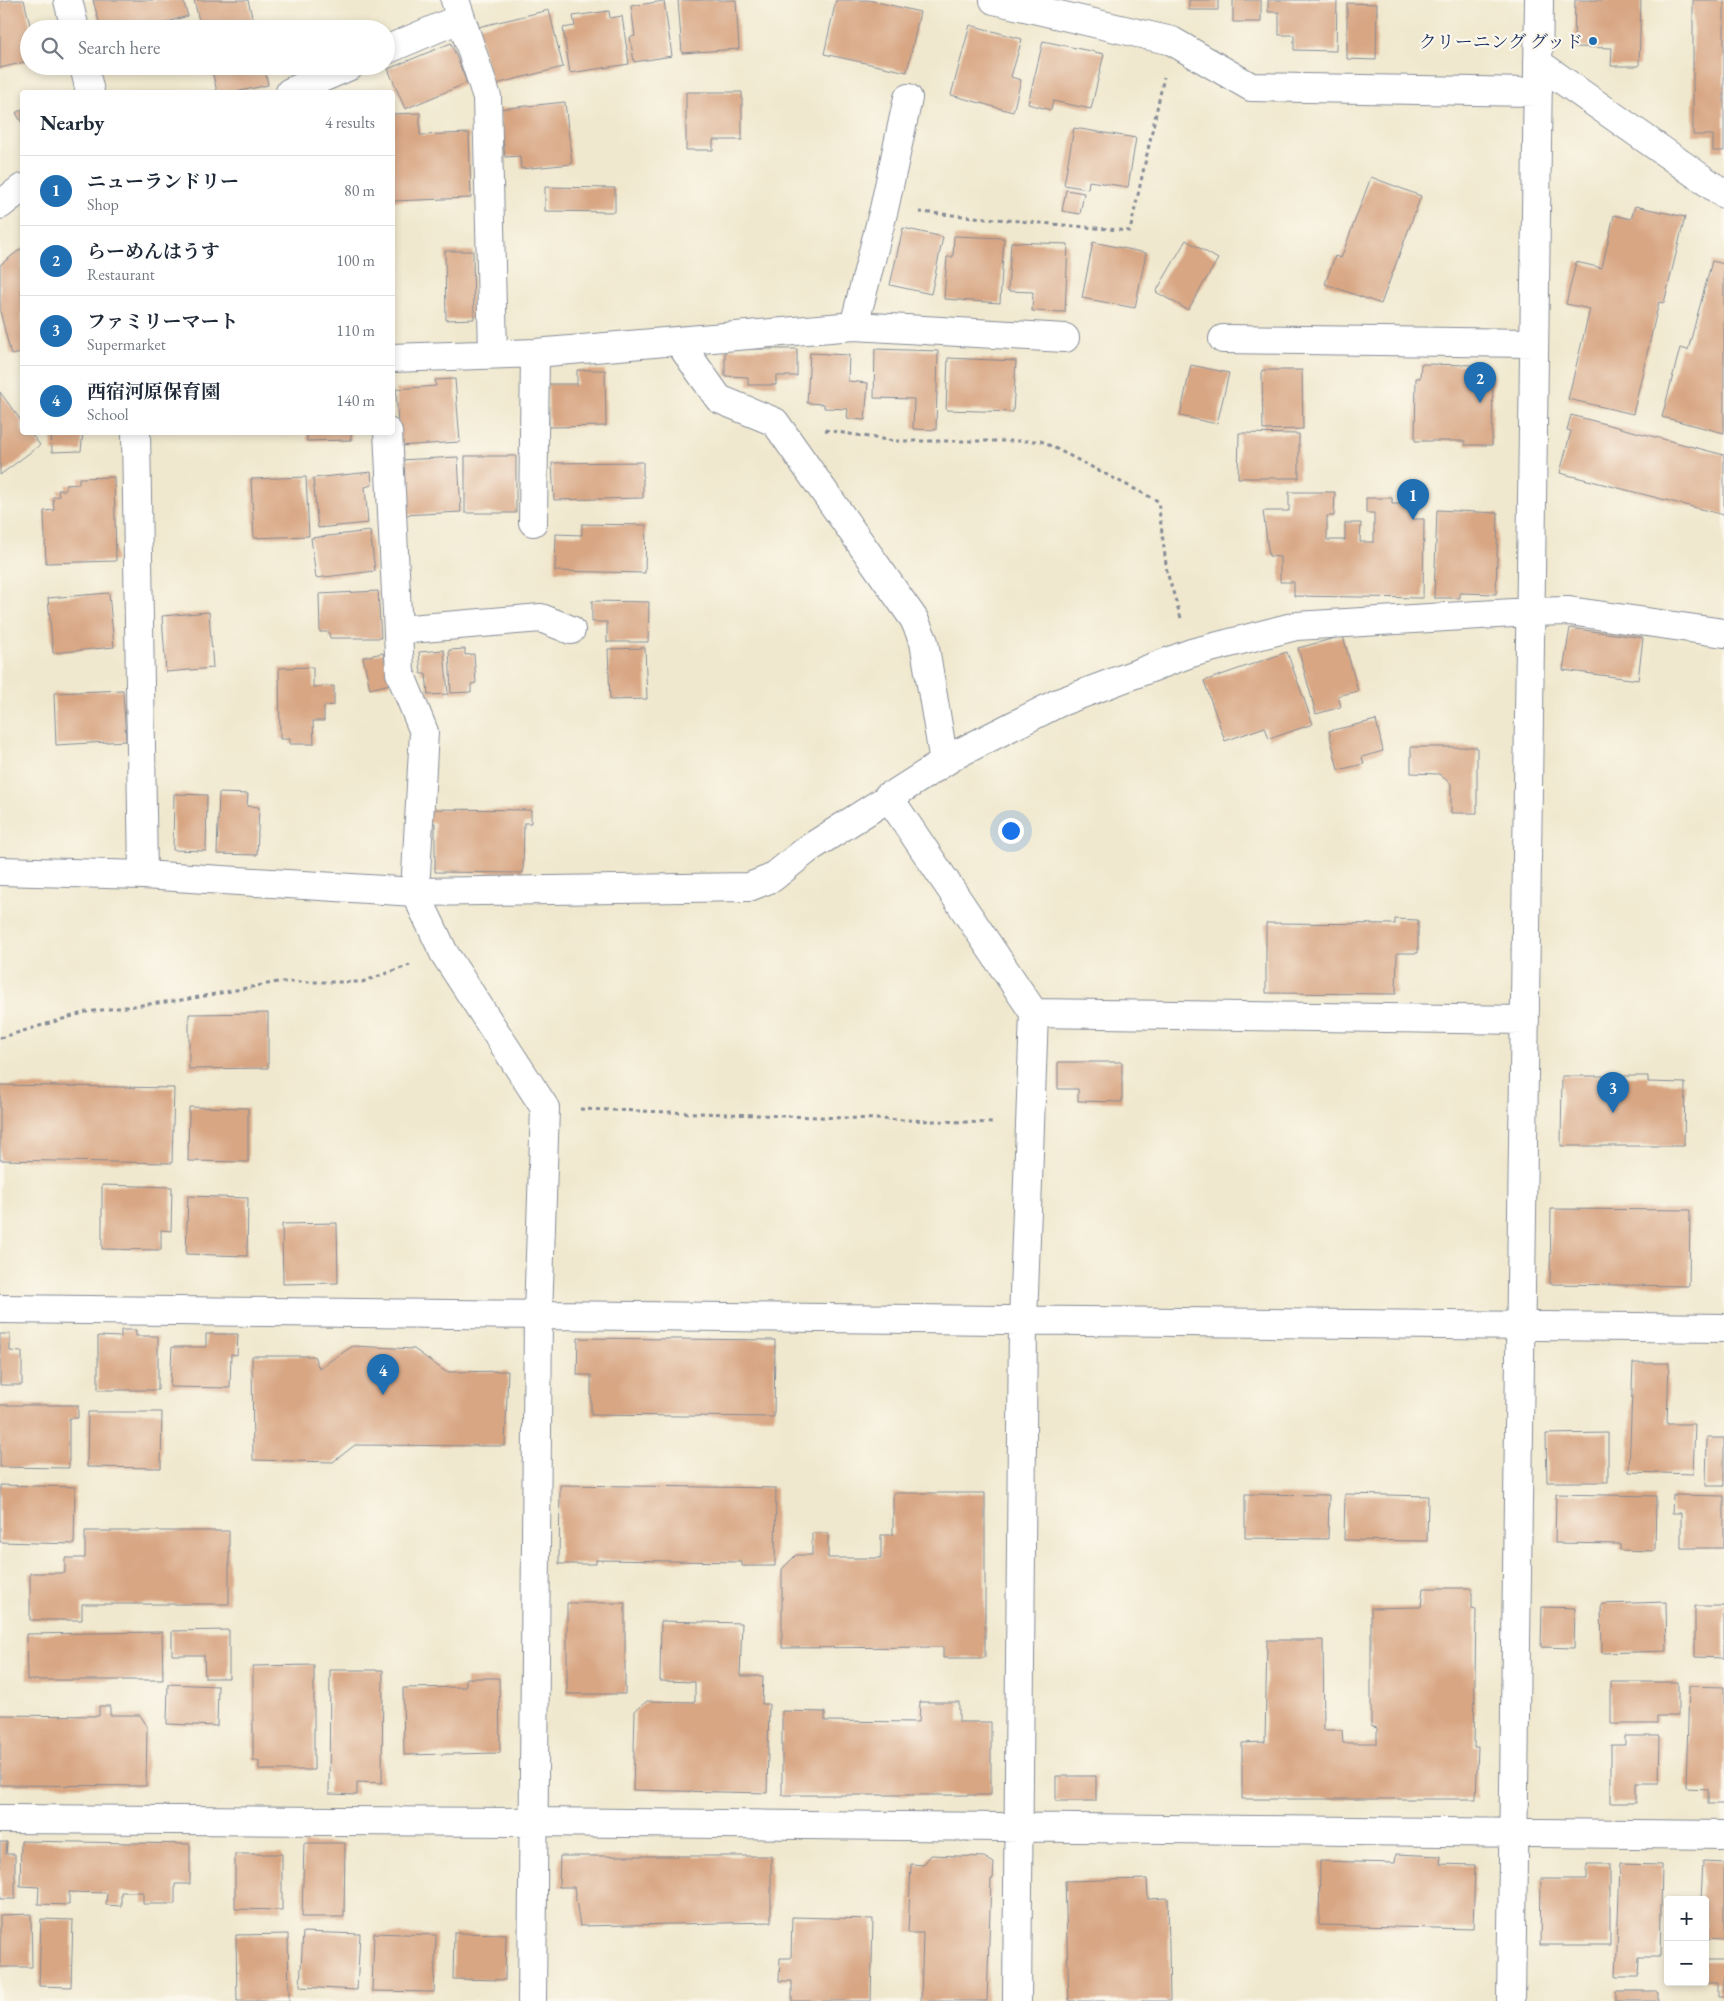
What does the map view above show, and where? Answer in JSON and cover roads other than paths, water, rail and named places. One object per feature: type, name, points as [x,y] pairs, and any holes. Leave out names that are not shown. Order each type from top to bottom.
[{"type":"street","points":[[68,0],[73,20]]},
{"type":"street","points":[[994,0],[1172,41],[1251,87],[1538,92]]},
{"type":"street","points":[[1511,2001],[1539,0]]},
{"type":"street","points":[[395,45],[458,9],[487,97],[493,353]]},
{"type":"street","points":[[1538,63],[1724,194]]},
{"type":"street","points":[[86,75],[90,90]]},
{"type":"street","points":[[295,90],[329,75]]},
{"type":"street","points":[[854,326],[884,209],[908,98]]},
{"type":"street","points":[[0,205],[20,190]]},
{"type":"street","points":[[395,358],[535,353],[854,326],[1065,338]]},
{"type":"street","points":[[1223,339],[1534,343]]},
{"type":"street","points":[[678,341],[719,400],[775,422],[914,619],[924,642],[944,762]]},
{"type":"street","points":[[533,522],[535,353]]},
{"type":"street","points":[[136,435],[143,875]]},
{"type":"street","points":[[388,435],[400,673],[424,732],[415,892],[444,952],[545,1108],[538,1315],[532,2001]]},
{"type":"street","points":[[0,871],[143,875],[415,892],[749,887],[772,878],[808,849],[888,796],[944,762],[1058,703],[1191,653],[1296,626],[1530,612],[1569,611],[1724,633]]},
{"type":"street","points":[[398,630],[541,618],[571,630]]},
{"type":"street","points":[[888,796],[1034,1013],[1023,1321],[1017,2001]]},
{"type":"street","points":[[1034,1013],[1525,1020]]},
{"type":"street","points":[[0,1309],[1724,1328]]},
{"type":"street","points":[[0,1819],[534,1822],[1724,1835]]},
{"type":"place","name":"クリーニング グッド","points":[[1593,41]]},
{"type":"place","name":"らーめんはうす","points":[[1480,403]]},
{"type":"place","name":"ニューランドリー","points":[[1413,520]]},
{"type":"place","name":"ファミリーマート","points":[[1613,1113]]},
{"type":"place","name":"西宿河原保育園","points":[[383,1395]]}]
